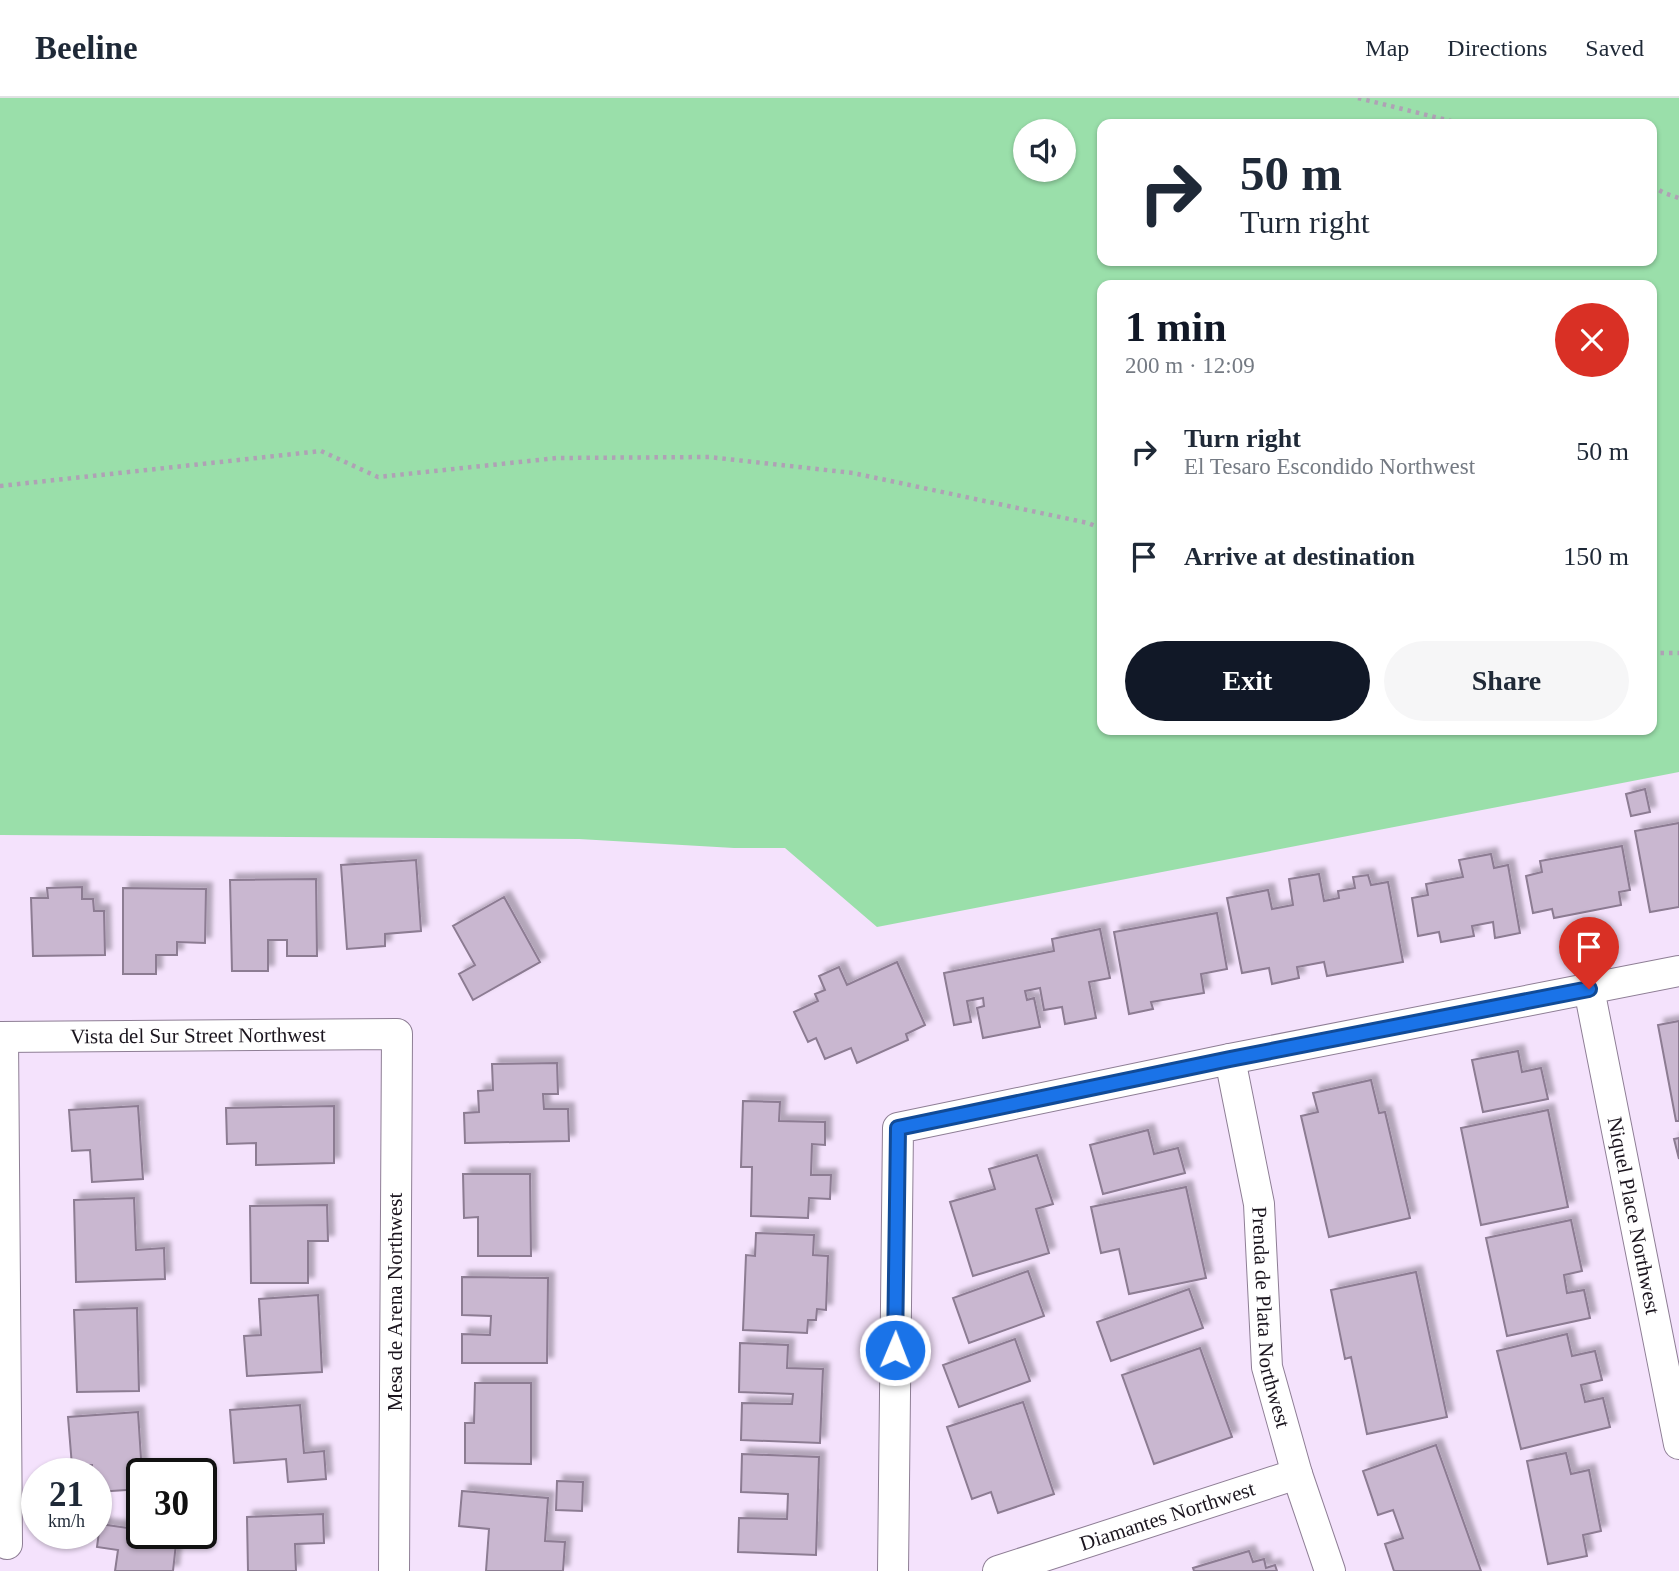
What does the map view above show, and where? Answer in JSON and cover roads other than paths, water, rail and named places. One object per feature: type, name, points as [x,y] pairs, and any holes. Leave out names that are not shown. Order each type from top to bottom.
[{"type":"street","points":[[893,1571],[898,1128],[1230,1059],[1679,971]]},
{"type":"street","name":"Niquel Place Northwest","points":[[1589,989],[1679,1444]]},
{"type":"street","name":"Vista del Sur Street Northwest","points":[[2,1037],[397,1034]]},
{"type":"street","name":"Mesa de Arena Northwest","points":[[394,1571],[397,1034]]},
{"type":"street","points":[[2,1037],[7,1544]]},
{"type":"street","name":"Prenda de Plata Northwest","points":[[1230,1059],[1259,1204],[1267,1367],[1297,1474],[1330,1571]]},
{"type":"street","name":"Diamantes Northwest","points":[[998,1571],[1297,1474]]}]
